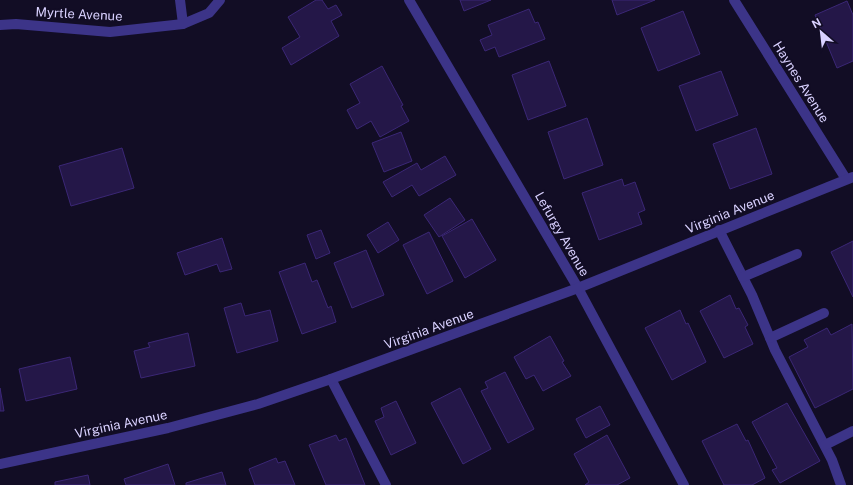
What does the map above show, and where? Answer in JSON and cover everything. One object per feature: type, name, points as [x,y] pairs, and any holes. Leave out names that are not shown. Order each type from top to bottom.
[{"type":"street","points":[[180,0],[183,24]]},
{"type":"street","name":"Myrtle Avenue","points":[[0,25],[16,24],[110,32],[183,24],[209,13],[220,0]]},
{"type":"street","name":"Lefurgy Avenue","points":[[409,0],[578,288],[684,485]]},
{"type":"street","name":"Haynes Avenue","points":[[734,0],[850,178]]},
{"type":"street","name":"Virginia Avenue","points":[[0,464],[175,426],[258,404],[331,379],[578,288],[850,178]]},
{"type":"street","points":[[720,230],[770,338],[825,445],[841,485]]},
{"type":"street","points":[[743,277],[797,254]]},
{"type":"street","points":[[770,338],[824,313]]},
{"type":"street","points":[[331,379],[386,485]]},
{"type":"street","points":[[825,445],[853,431]]},
{"type":"building","points":[[316,0],[322,0],[328,9],[336,5],[342,15],[331,21],[339,36],[291,65],[282,48],[300,37],[288,17]]},
{"type":"building","points":[[460,0],[491,0],[464,11]]},
{"type":"building","points":[[612,0],[655,0],[617,15]]},
{"type":"building","points":[[847,1],[853,15],[853,61],[837,68],[815,15]]},
{"type":"building","points":[[529,9],[535,23],[538,22],[545,39],[499,57],[495,47],[485,51],[480,40],[492,35],[488,25]]},
{"type":"building","points":[[683,11],[700,54],[658,71],[641,28]]},
{"type":"building","points":[[549,61],[566,106],[528,120],[512,75]]},
{"type":"building","points":[[382,66],[403,105],[401,106],[409,121],[380,137],[371,121],[357,129],[347,110],[360,103],[350,84]]},
{"type":"building","points":[[721,71],[738,115],[696,131],[679,86]]},
{"type":"building","points":[[587,118],[603,165],[564,179],[548,132]]},
{"type":"building","points":[[756,128],[772,174],[730,189],[713,144]]},
{"type":"building","points":[[401,132],[412,161],[384,172],[372,143]]},
{"type":"building","points":[[122,148],[134,188],[71,206],[59,166]]},
{"type":"building","points":[[445,156],[456,175],[419,196],[412,185],[392,197],[383,182],[417,163],[421,170]]},
{"type":"building","points":[[622,179],[624,186],[635,182],[645,210],[638,213],[642,224],[599,240],[582,193]]},
{"type":"building","points":[[450,198],[465,220],[439,237],[424,215]]},
{"type":"building","points":[[472,219],[496,260],[465,278],[442,236]]},
{"type":"building","points":[[388,222],[399,240],[378,253],[367,235]]},
{"type":"building","points":[[321,230],[330,253],[316,259],[307,235]]},
{"type":"building","points":[[429,232],[453,281],[427,294],[403,245]]},
{"type":"building","points":[[222,238],[232,269],[220,272],[217,264],[185,275],[177,253]]},
{"type":"building","points":[[853,241],[853,297],[831,252]]},
{"type":"building","points":[[366,250],[384,295],[352,308],[334,263]]},
{"type":"building","points":[[305,263],[312,282],[317,280],[328,308],[331,306],[336,322],[302,334],[279,272]]},
{"type":"building","points":[[730,295],[736,309],[739,308],[748,325],[745,327],[753,344],[724,358],[700,311]]},
{"type":"building","points":[[241,303],[245,316],[270,310],[278,341],[237,353],[224,308]]},
{"type":"building","points":[[680,310],[686,324],[688,323],[706,362],[672,380],[645,328]]},
{"type":"building","points":[[852,324],[853,389],[815,408],[789,357],[808,347],[804,340],[827,328],[831,335]]},
{"type":"building","points":[[188,333],[195,366],[141,378],[134,351],[150,347],[148,343]]},
{"type":"building","points":[[550,336],[564,361],[562,362],[571,376],[543,391],[534,375],[526,379],[514,357]]},
{"type":"building","points":[[70,357],[77,389],[26,401],[19,369]]},
{"type":"building","points":[[505,372],[534,429],[508,443],[481,391],[488,388],[485,382]]},
{"type":"building","points":[[0,388],[4,411],[0,411]]},
{"type":"building","points":[[460,388],[491,449],[463,464],[431,403]]},
{"type":"building","points":[[396,401],[416,443],[391,455],[375,421],[384,417],[381,408]]},
{"type":"building","points":[[787,403],[820,461],[780,483],[772,470],[777,468],[752,422]]},
{"type":"building","points":[[600,406],[610,425],[586,438],[576,419]]},
{"type":"building","points":[[737,424],[746,441],[748,440],[765,478],[752,485],[724,485],[702,441]]},
{"type":"building","points":[[336,435],[339,441],[346,438],[365,485],[326,485],[309,445]]},
{"type":"building","points":[[607,435],[630,478],[617,485],[585,485],[589,482],[574,454]]},
{"type":"building","points":[[276,458],[278,463],[285,461],[295,485],[255,485],[249,469]]},
{"type":"building","points":[[168,464],[175,485],[126,485],[124,479]]},
{"type":"building","points":[[222,472],[226,485],[186,485],[186,483]]},
{"type":"building","points":[[88,475],[90,485],[55,485],[55,482]]}]
